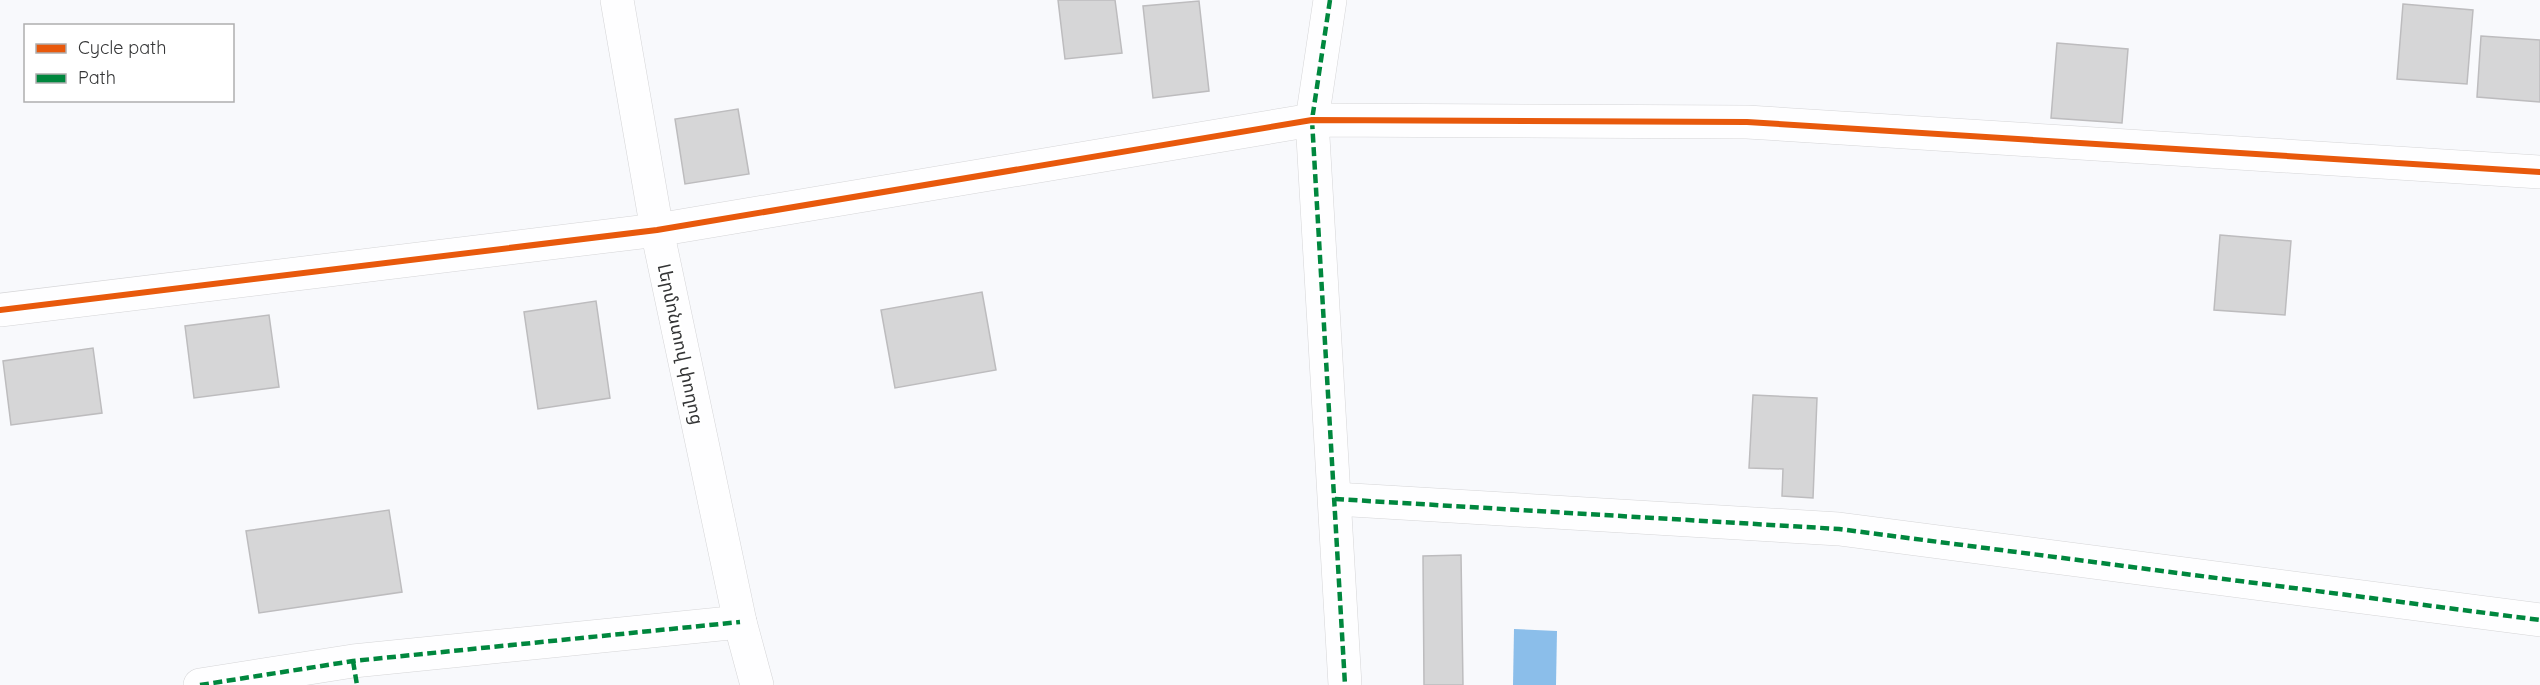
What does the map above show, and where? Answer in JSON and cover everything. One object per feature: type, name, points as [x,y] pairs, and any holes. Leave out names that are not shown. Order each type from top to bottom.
[{"type":"street","name":"Լերմոնտով փողոց","points":[[618,0],[657,230],[740,622],[757,685]]},
{"type":"street","points":[[1330,0],[1312,120],[1345,685]]},
{"type":"street","points":[[0,310],[657,230],[1312,120],[1747,122],[2540,172]]},
{"type":"street","points":[[1335,499],[1839,529],[2540,620]]},
{"type":"street","points":[[200,685],[355,673],[740,622]]},
{"type":"water","points":[[1514,629],[1557,631],[1556,685],[1513,685]]},
{"type":"building","points":[[1058,0],[1115,0],[1122,53],[1065,59]]},
{"type":"building","points":[[1199,1],[1209,91],[1153,98],[1143,6]]},
{"type":"building","points":[[2403,4],[2473,10],[2467,84],[2397,79]]},
{"type":"building","points":[[2481,36],[2540,40],[2540,102],[2477,97]]},
{"type":"building","points":[[2057,43],[2128,49],[2122,123],[2051,118]]},
{"type":"building","points":[[738,109],[749,174],[685,184],[675,119]]},
{"type":"building","points":[[2220,235],[2291,241],[2285,315],[2214,310]]},
{"type":"building","points":[[982,292],[996,370],[895,388],[881,310]]},
{"type":"building","points":[[596,301],[610,398],[538,409],[524,312]]},
{"type":"building","points":[[269,315],[279,387],[194,398],[185,326]]},
{"type":"building","points":[[93,348],[102,413],[11,425],[3,361]]},
{"type":"building","points":[[1753,395],[1817,398],[1813,498],[1782,496],[1783,469],[1749,468]]},
{"type":"building","points":[[389,510],[402,592],[259,613],[246,531]]},
{"type":"building","points":[[1461,555],[1463,685],[1424,685],[1423,556]]},
{"type":"marked path","points":[[1330,0],[1312,120],[1345,685]]},
{"type":"marked path","points":[[1335,499],[1839,529],[2540,620]]},
{"type":"marked path","points":[[200,685],[353,661],[740,622]]},
{"type":"marked path","points":[[353,661],[357,685]]},
{"type":"cycle path","points":[[0,310],[657,230],[1312,120],[1747,122],[2540,172]]}]
